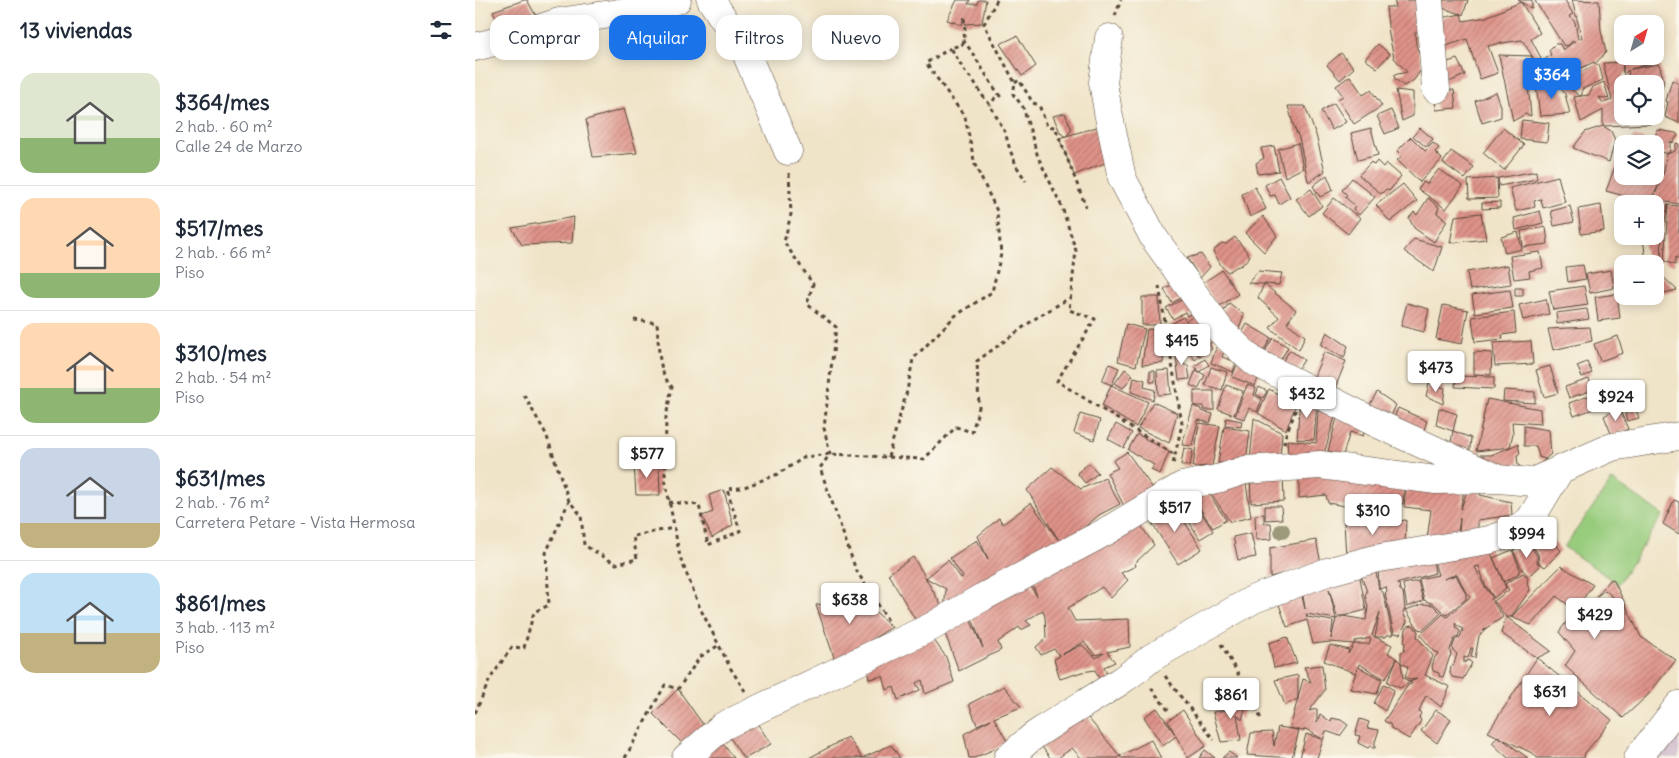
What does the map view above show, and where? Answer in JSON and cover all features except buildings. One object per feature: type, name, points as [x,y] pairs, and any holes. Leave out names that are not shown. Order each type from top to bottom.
[{"type":"street","points":[[475,47],[559,22],[631,11],[677,0]]},
{"type":"street","points":[[711,0],[746,53],[788,150]]},
{"type":"street","points":[[1429,0],[1436,89]]},
{"type":"street","points":[[1109,38],[1103,82],[1123,178],[1154,238],[1221,330],[1253,361],[1376,423],[1498,479]]},
{"type":"street","points":[[686,758],[723,726],[901,642],[1107,531],[1182,486],[1221,478],[1245,470],[1320,465],[1436,480],[1498,479],[1532,482],[1561,468],[1612,448],[1679,436]]},
{"type":"street","points":[[1008,758],[1039,732],[1144,664],[1254,599],[1327,572],[1374,560],[1489,540],[1513,532],[1530,520],[1561,468]]},
{"type":"street","points":[[1638,758],[1679,705]]},
{"type":"path","points":[[997,0],[983,24],[1015,83],[1013,94],[1023,107],[1038,157],[1062,207],[1076,251],[1069,310],[1095,319],[1057,381],[1175,455]]},
{"type":"path","points":[[888,457],[907,391],[913,359],[955,316],[992,292],[1001,254],[997,211],[975,165],[965,117],[926,63],[951,48],[963,44],[964,18]]},
{"type":"path","points":[[963,40],[977,58],[987,78],[1000,96],[995,98],[990,105]]},
{"type":"path","points":[[951,48],[967,75],[973,78],[990,105],[1005,132],[1017,167],[1026,182]]},
{"type":"path","points":[[1015,83],[1019,80],[1033,103],[1039,105],[1047,126],[1055,127],[1086,207]]},
{"type":"path","points":[[788,150],[791,214],[783,242],[813,284],[807,304],[836,327],[823,428],[830,454]]},
{"type":"path","points":[[1158,280],[1182,424],[1166,496]]},
{"type":"path","points":[[669,502],[699,505],[708,545],[739,531],[727,490],[741,488],[778,474],[805,457],[830,454],[924,459],[956,427],[972,432],[979,407],[977,361],[1036,318],[1071,297]]},
{"type":"path","points":[[635,320],[657,323],[660,360],[665,380],[672,387],[666,417],[665,479],[680,557],[700,608],[719,646],[757,710]]},
{"type":"path","points":[[1281,467],[1285,435],[1293,420],[1300,384]]},
{"type":"path","points":[[524,395],[545,434],[569,501],[581,515],[584,545],[616,564],[637,559],[633,536],[674,528]]},
{"type":"path","points":[[830,454],[820,468],[856,570],[901,642]]},
{"type":"path","points":[[475,713],[490,679],[512,646],[525,648],[534,612],[549,605],[546,552],[569,501]]},
{"type":"path","points":[[1209,625],[1248,691],[1262,721]]},
{"type":"path","points":[[625,758],[665,685],[679,689],[700,657],[719,646]]},
{"type":"path","points":[[1144,664],[1168,710]]},
{"type":"path","points":[[1144,664],[1214,740]]},
{"type":"shaded area","points":[[1679,728],[1679,758],[1657,758]]},
{"type":"green space","points":[[1612,480],[1663,515],[1618,584],[1564,547]]}]
